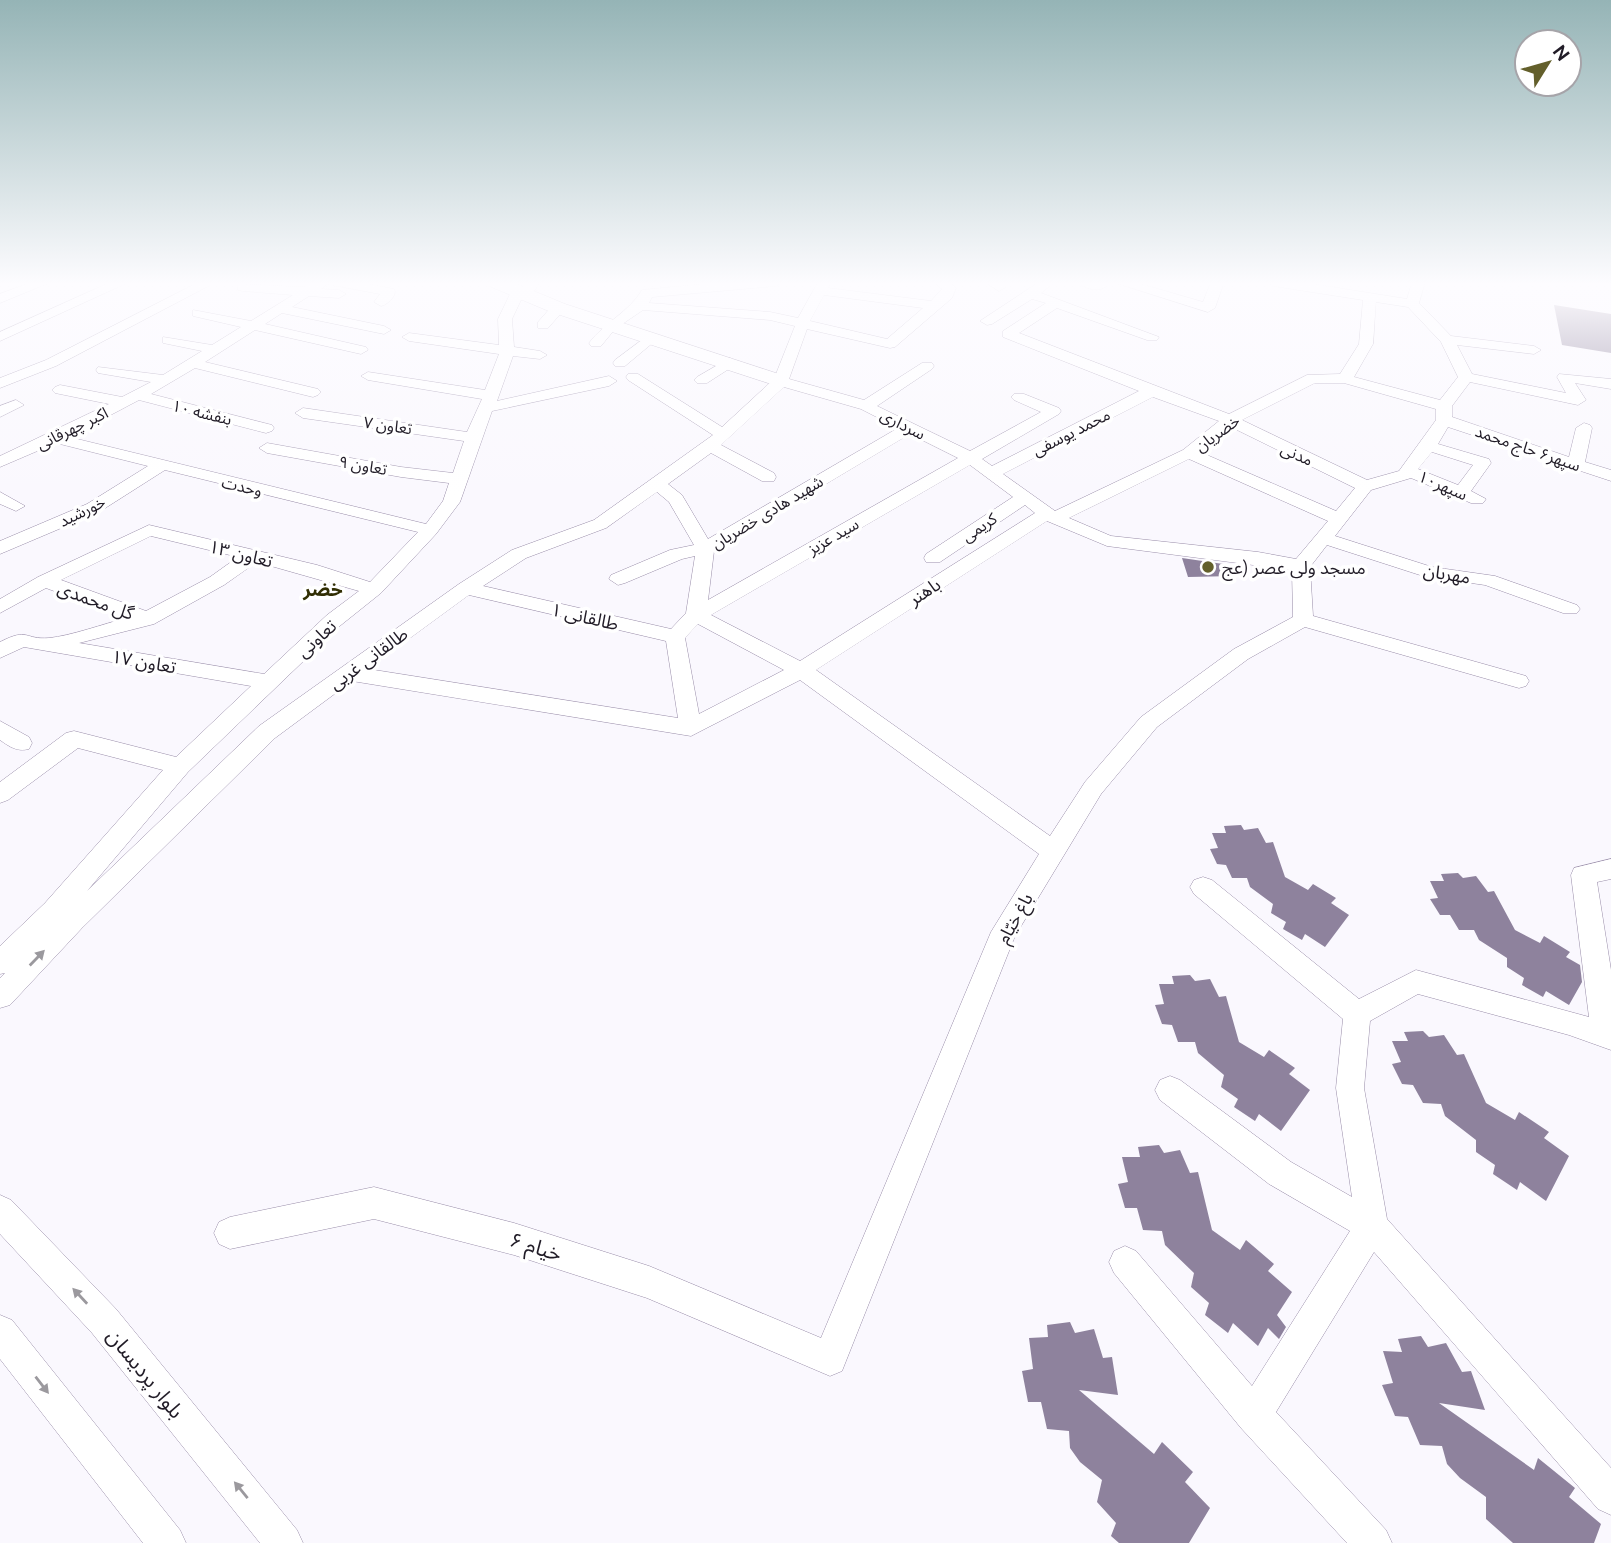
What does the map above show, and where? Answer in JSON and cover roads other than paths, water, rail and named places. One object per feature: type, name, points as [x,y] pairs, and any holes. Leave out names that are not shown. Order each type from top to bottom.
[{"type":"main road","name":"سرداری","points":[[703,354],[781,381]]},
{"type":"street","points":[[0,383],[69,354]]},
{"type":"street","name":"اکبر چهرقانی","points":[[0,462],[54,438],[166,380],[204,354]]},
{"type":"street","name":"تعاونی","points":[[64,916],[180,766],[334,620],[374,589],[430,530],[451,502],[506,354]]},
{"type":"street","points":[[532,354],[540,355]]},
{"type":"street","points":[[620,363],[631,354]]},
{"type":"street","points":[[781,381],[791,354]]},
{"type":"street","name":"مدنی","points":[[1057,354],[1150,392],[1230,420],[1365,486]]},
{"type":"street","points":[[1345,379],[1360,354]]},
{"type":"street","points":[[1454,354],[1466,377]]},
{"type":"street","points":[[702,380],[730,362]]},
{"type":"street","points":[[191,363],[313,392]]},
{"type":"street","points":[[866,406],[927,366]]},
{"type":"street","points":[[103,370],[166,380]]},
{"type":"street","points":[[368,376],[488,402],[609,381]]},
{"type":"street","points":[[633,377],[768,477]]},
{"type":"street","points":[[1466,377],[1578,400],[1564,377],[1611,384]]},
{"type":"street","points":[[1466,377],[1428,446],[1409,471],[1405,475],[1365,486],[1301,566],[1303,620],[1520,681]]},
{"type":"street","name":"خضریان","points":[[1051,515],[1189,453],[1230,420],[1312,378],[1345,379],[1444,413]]},
{"type":"street","name":"سرداری","points":[[781,381],[866,406],[969,457],[1051,515],[1107,541],[1258,558],[1301,566]]},
{"type":"street","name":"طالقانی غربی","points":[[0,963],[64,916],[267,732],[519,554],[600,524],[659,485],[716,440],[781,381]]},
{"type":"street","name":"بنفشه ۱۰","points":[[60,390],[131,398],[266,428]]},
{"type":"street","name":"محمد یوسفی","points":[[993,472],[1150,392]]},
{"type":"street","points":[[969,457],[1053,411],[1019,397]]},
{"type":"street","points":[[0,412],[16,405]]},
{"type":"street","name":"تعاون ۷","points":[[303,413],[473,438]]},
{"type":"street","name":"سپهر۶ حاج محمد","points":[[1444,413],[1611,476]]},
{"type":"street","name":"شهید هادی خضریان","points":[[618,579],[677,554],[705,549],[909,428]]},
{"type":"street","points":[[1576,464],[1584,428]]},
{"type":"street","name":"وحدت","points":[[54,438],[430,530]]},
{"type":"street","name":"سپهر۱۰","points":[[1409,471],[1469,496],[1483,463],[1428,446]]},
{"type":"street","name":"تعاون ۹","points":[[267,448],[401,472],[460,479]]},
{"type":"street","points":[[1189,453],[1337,519]]},
{"type":"street","name":"سید عزیز","points":[[696,615],[969,457]]},
{"type":"street","name":"خورشید","points":[[0,548],[93,508],[160,466]]},
{"type":"street","points":[[347,673],[691,728],[675,637],[696,615],[705,549],[676,499],[659,485]]},
{"type":"street","points":[[0,497],[16,506]]},
{"type":"street","name":"کریمی","points":[[933,558],[1025,497]]},
{"type":"street","name":"باهنر","points":[[691,728],[801,670],[1051,515]]},
{"type":"street","points":[[0,607],[45,581],[149,530]]},
{"type":"street","name":"تعاون ۱۳","points":[[149,530],[251,557],[310,569],[374,589]]},
{"type":"street","name":"مهربان","points":[[1324,538],[1430,572],[1488,580],[1570,609]]},
{"type":"street","points":[[47,644],[147,619],[217,581],[251,557]]},
{"type":"street","name":"گل محمدی","points":[[45,581],[147,619]]},
{"type":"street","name":"طالقانی ۱","points":[[466,589],[675,637]]},
{"type":"street","points":[[696,615],[801,670],[1054,852]]},
{"type":"street","name":"باغ خیّام","points":[[830,1359],[1004,932],[1093,788],[1149,722],[1241,654],[1303,620]]},
{"type":"street","name":"تعاون ۱۷","points":[[0,651],[21,640],[267,682]]},
{"type":"street","points":[[0,729],[21,743]]},
{"type":"street","points":[[0,794],[74,739],[180,766]]},
{"type":"street","points":[[1357,1014],[1416,982],[1569,1022],[1608,1036],[1583,875],[1607,867],[1611,869]]},
{"type":"street","points":[[1203,887],[1357,1014]]},
{"type":"street","name":"طالقانی غربی","points":[[0,996],[64,916]]},
{"type":"street","points":[[1254,1415],[1372,1226],[1350,1088],[1357,1014]]},
{"type":"street","points":[[1170,1090],[1280,1173],[1372,1226],[1611,1496]]},
{"type":"street","name":"خیام ۶","points":[[230,1233],[374,1203],[514,1239],[649,1282],[830,1359]]},
{"type":"street","name":"بلوار پردیسان","points":[[0,1211],[104,1321],[285,1543]]},
{"type":"street","points":[[1125,1262],[1254,1415],[1373,1543]]},
{"type":"street","points":[[0,1332],[167,1543]]},
{"type":"place","name":"مسجد ولی عصر (عج","points":[[1208,567]]},
{"type":"district","name":"خضر","points":[[323,589]]}]
